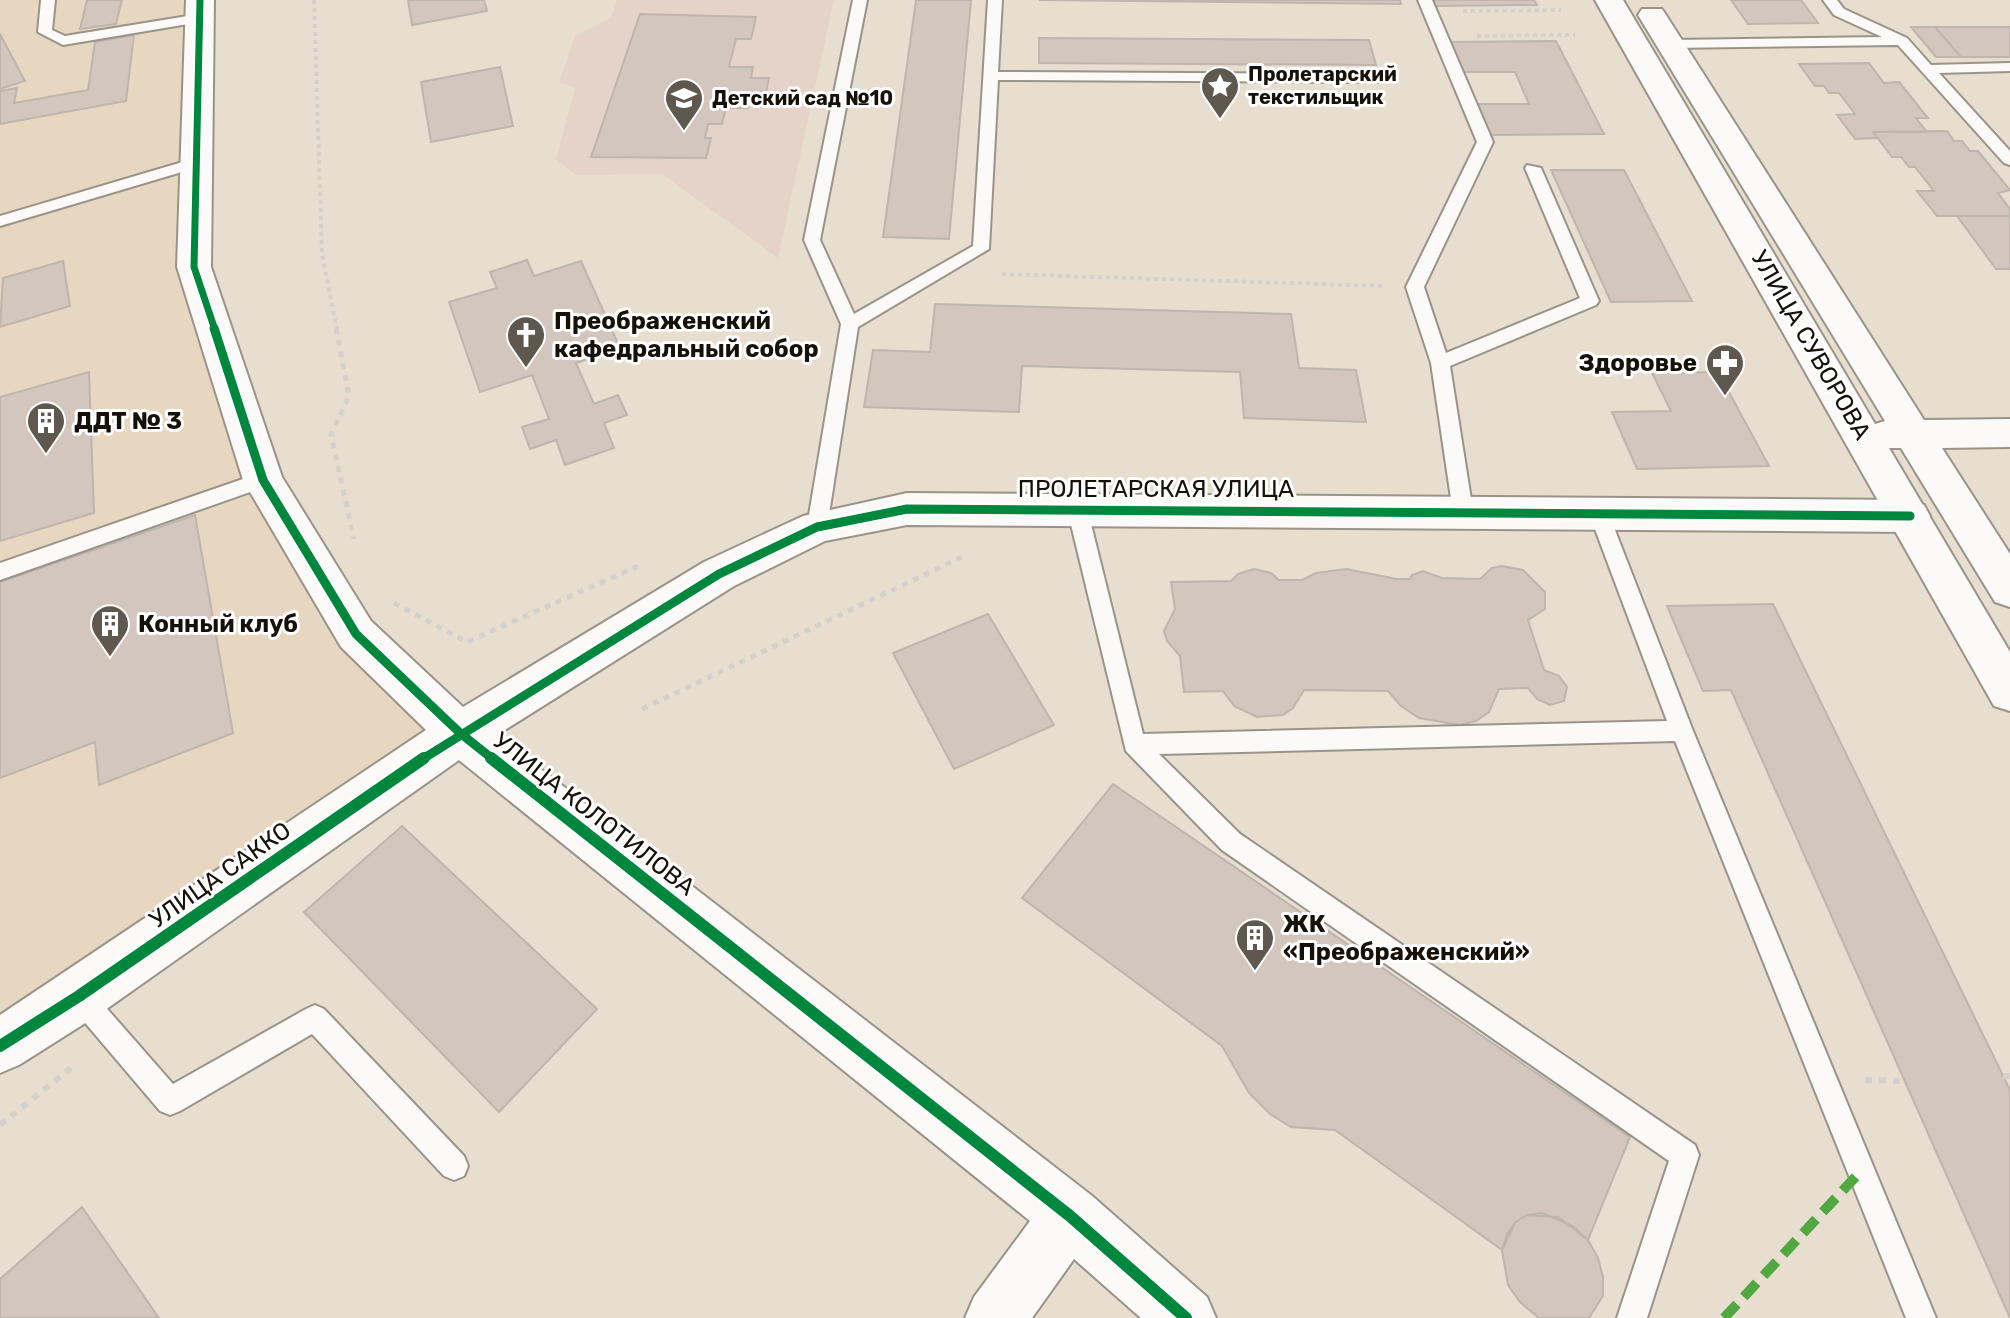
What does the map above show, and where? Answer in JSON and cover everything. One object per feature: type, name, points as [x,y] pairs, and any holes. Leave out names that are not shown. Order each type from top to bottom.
[{"type":"street","name":"УЛИЦА СУВОРОВА","points":[[1609,0],[2010,692]]},
{"type":"street","name":"УЛИЦА СУВОРОВА","points":[[1643,0],[2010,590]]},
{"type":"street","name":"УЛИЦА КОЛОТИЛОВА","points":[[200,9],[194,267],[263,480],[356,634],[460,733],[1070,1216],[1186,1318]]},
{"type":"street","points":[[1863,435],[2010,433]]},
{"type":"street","name":"ПРОЛЕТАРСКАЯ УЛИЦА","points":[[460,733],[719,574],[817,527],[907,509],[1910,516]]},
{"type":"street","name":"УЛИЦА САККО","points":[[0,1046],[79,996],[460,733]]},
{"type":"street","points":[[995,1318],[1070,1216]]},
{"type":"lane","points":[[48,0],[45,32],[63,41],[200,9]]},
{"type":"lane","points":[[817,527],[850,324],[812,240],[860,0]]},
{"type":"lane","points":[[850,324],[981,249],[995,0]]},
{"type":"lane","points":[[1830,0],[1839,12],[1902,41],[2010,160]]},
{"type":"lane","points":[[1428,6],[1485,142],[1415,287],[1440,363],[1463,512]]},
{"type":"lane","points":[[1670,44],[1902,41]]},
{"type":"lane","points":[[1929,69],[2010,67]]},
{"type":"lane","points":[[990,76],[1378,78]]},
{"type":"lane","points":[[0,221],[196,163]]},
{"type":"lane","points":[[1440,363],[1590,301],[1533,168]]},
{"type":"lane","points":[[0,572],[263,480]]},
{"type":"lane","points":[[1077,508],[1134,744],[1231,842],[1685,1155],[1632,1318]]},
{"type":"lane","points":[[1599,513],[1682,731],[1921,1318]]},
{"type":"lane","points":[[1134,744],[1682,731]]},
{"type":"lane","points":[[79,996],[170,1101],[315,1018],[454,1166]]},
{"type":"path","points":[[1428,6],[1561,10]]},
{"type":"path","points":[[1441,36],[1575,35]]},
{"type":"path","points":[[941,272],[1415,287]]},
{"type":"path","points":[[642,709],[968,554]]},
{"type":"shaded area","points":[[0,0],[195,0],[187,269],[256,488],[445,731],[0,1034]]},
{"type":"shaded area","name":"Детский сад №10","points":[[617,0],[834,0],[778,258],[662,174],[575,175],[556,159],[575,89],[559,82],[575,36],[611,18]]},
{"type":"building","points":[[87,0],[122,0],[116,24],[80,29]]},
{"type":"building","points":[[408,0],[484,0],[487,11],[412,25]]},
{"type":"building","points":[[916,0],[971,0],[949,239],[883,237]]},
{"type":"building","points":[[1039,0],[1400,0],[1401,4]]},
{"type":"building","points":[[1431,0],[1534,0],[1537,5],[1434,6]]},
{"type":"building","points":[[1731,0],[1801,0],[1818,23],[1748,24]]},
{"type":"building","points":[[640,14],[756,17],[751,39],[736,39],[729,67],[753,67],[751,78],[769,78],[766,92],[752,92],[748,108],[726,108],[722,124],[708,124],[705,138],[711,138],[706,158],[591,157]]},
{"type":"building","points":[[1911,27],[1935,27],[1961,57],[1936,57]]},
{"type":"building","points":[[1935,27],[2010,27],[2010,57],[1961,57]]},
{"type":"building","points":[[0,34],[25,81],[0,89]]},
{"type":"building","points":[[134,35],[126,101],[0,124],[0,91],[17,88],[14,103],[88,90],[95,42]]},
{"type":"building","points":[[1039,38],[1369,40],[1376,65],[1039,63]]},
{"type":"building","points":[[1556,41],[1604,134],[1489,135],[1476,104],[1529,104],[1515,72],[1462,72],[1450,42]]},
{"type":"building","points":[[1869,63],[1884,83],[1899,82],[1928,118],[1916,118],[1927,132],[1873,132],[1878,138],[1855,139],[1837,115],[1855,114],[1839,93],[1829,93],[1824,86],[1815,86],[1799,64]]},
{"type":"building","points":[[500,67],[513,126],[431,142],[421,82]]},
{"type":"building","points":[[1947,131],[1954,141],[1962,141],[1970,151],[1978,151],[2010,190],[1998,193],[2010,209],[2010,216],[1937,216],[1917,191],[1934,191],[1915,167],[1909,167],[1901,157],[1892,157],[1873,132]]},
{"type":"building","points":[[1551,170],[1624,170],[1692,301],[1611,302]]},
{"type":"building","points":[[1957,216],[2010,216],[2010,269],[1996,269]]},
{"type":"building","name":"Преображенский кафедральный собор","points":[[527,260],[534,276],[581,261],[620,348],[576,363],[594,404],[618,395],[627,415],[604,423],[614,448],[565,465],[556,440],[530,449],[522,427],[549,419],[532,375],[480,392],[449,302],[497,288],[490,272]]},
{"type":"building","points":[[63,261],[70,306],[0,327],[3,278]]},
{"type":"building","points":[[935,304],[1291,314],[1299,368],[1356,370],[1366,422],[1244,418],[1240,372],[1022,366],[1019,412],[864,407],[873,350],[930,352]]},
{"type":"building","name":"ДДТ № 3","points":[[89,372],[94,513],[0,541],[0,397]]},
{"type":"building","points":[[1718,372],[1769,466],[1637,469],[1612,412],[1671,411],[1652,373]]},
{"type":"building","name":"Конный клуб","points":[[195,515],[233,733],[99,785],[95,742],[0,778],[0,582]]},
{"type":"building","points":[[1502,566],[1523,570],[1545,592],[1545,609],[1528,620],[1544,670],[1559,676],[1567,687],[1564,701],[1550,705],[1537,699],[1528,688],[1499,689],[1489,712],[1476,721],[1459,725],[1419,718],[1401,706],[1388,691],[1304,690],[1293,708],[1283,715],[1257,717],[1234,706],[1223,691],[1184,692],[1180,656],[1167,641],[1164,631],[1175,609],[1171,582],[1231,581],[1238,574],[1254,569],[1271,573],[1279,580],[1302,580],[1316,573],[1346,569],[1397,579],[1410,579],[1423,571],[1442,578],[1480,579],[1492,568]]},
{"type":"building","points":[[1773,604],[2010,1090],[2010,1318],[1731,690],[1703,691],[1667,606]]},
{"type":"building","points":[[988,614],[1054,725],[954,769],[893,653]]},
{"type":"building","name":"ЖК «Преображенский»","points":[[1113,784],[1630,1137],[1588,1240],[1558,1217],[1527,1215],[1515,1223],[1502,1250],[1335,1130],[1291,1127],[1270,1114],[1249,1093],[1222,1046],[1022,898]]},
{"type":"building","points":[[402,826],[597,1009],[499,1112],[304,912]]},
{"type":"building","points":[[82,1207],[159,1318],[0,1318],[0,1279]]},
{"type":"building","points":[[1542,1213],[1573,1226],[1588,1240],[1598,1258],[1603,1277],[1603,1296],[1589,1318],[1539,1318],[1520,1302],[1508,1285],[1502,1250],[1507,1234],[1515,1223],[1527,1215]]},
{"type":"marked path","points":[[1724,1318],[1861,1171]]},
{"type":"cycle path","points":[[200,0],[194,267],[263,480],[356,634],[460,733],[1070,1216],[1186,1318]]},
{"type":"cycle path","points":[[0,1046],[79,996],[460,733],[719,574],[817,527],[907,509],[1910,516]]},
{"type":"place","name":"Пролетарский текстильщик","points":[[1220,120]]},
{"type":"place","name":"Детский сад №10","points":[[684,132]]},
{"type":"place","name":"Преображенский кафедральный собор","points":[[526,369]]},
{"type":"place","name":"Здоровье","points":[[1725,397]]},
{"type":"place","name":"ДДТ № 3","points":[[46,455]]},
{"type":"place","name":"Конный клуб","points":[[110,658]]},
{"type":"place","name":"ЖК «Преображенский»","points":[[1255,972]]}]
